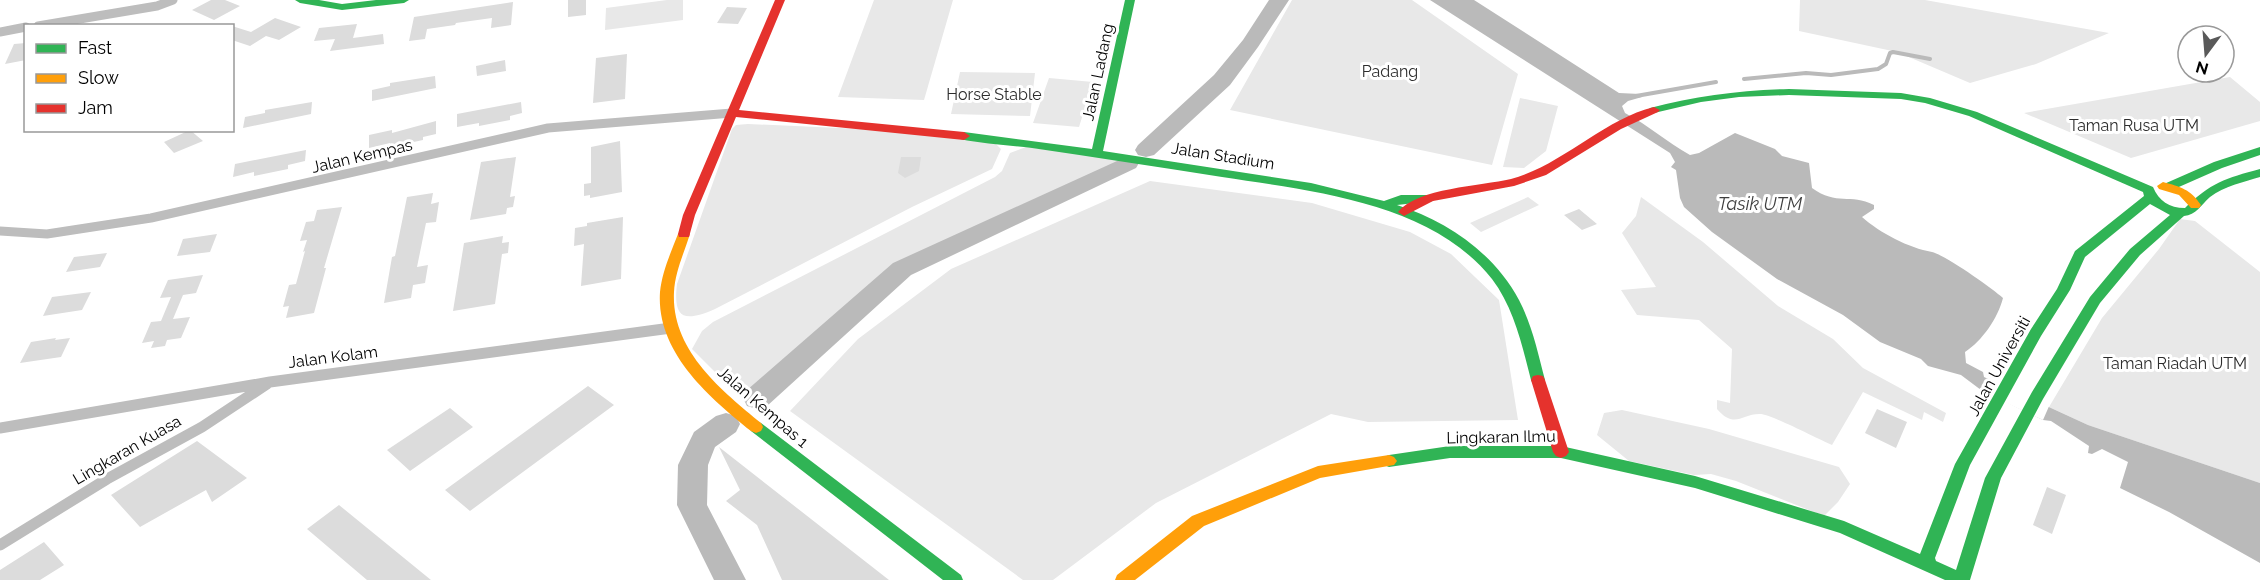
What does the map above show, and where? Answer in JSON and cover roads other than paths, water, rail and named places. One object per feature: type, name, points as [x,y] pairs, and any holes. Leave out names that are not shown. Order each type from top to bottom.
[{"type":"street","points":[[50,24],[157,6],[173,0]]},
{"type":"street","points":[[300,0],[342,7],[404,0]]},
{"type":"street","name":"Jalan Kempas 1","points":[[780,0],[689,215],[667,293],[671,328],[678,346],[698,373],[749,421],[955,580]]},
{"type":"street","name":"Jalan Ladang","points":[[1097,152],[1130,0]]},
{"type":"street","points":[[0,32],[24,27]]},
{"type":"street","points":[[1382,206],[1401,199],[1430,198],[1514,182],[1542,172],[1617,126],[1646,112],[1710,98],[1789,92],[1901,96],[1973,114],[2149,193],[2166,208],[2181,212],[2191,211],[2205,194],[2221,185],[2260,172]]},
{"type":"street","name":"Jalan Stadium","points":[[732,113],[873,124],[1097,152],[1291,184],[1404,212],[1468,247],[1485,261],[1510,292],[1518,310],[1561,452]]},
{"type":"street","name":"Jalan Kempas","points":[[0,231],[47,234],[151,218],[548,128],[732,113]]},
{"type":"street","points":[[2168,187],[2218,165],[2260,151]]},
{"type":"street","points":[[2149,193],[2156,186],[2168,187],[2183,192],[2195,205]]},
{"type":"street","name":"Jalan Universiti","points":[[1929,566],[1927,558],[1963,464],[2036,333],[2063,290],[2080,254],[2149,193]]},
{"type":"street","points":[[1404,212],[1430,198]]},
{"type":"street","points":[[1961,580],[1993,478],[2037,396],[2096,300],[2116,274],[2135,252],[2181,212]]},
{"type":"street","name":"Jalan Kolam","points":[[0,428],[270,382],[671,328]]},
{"type":"street","name":"Lingkaran Kuasa","points":[[0,545],[107,479],[202,427],[270,382]]},
{"type":"street","name":"Lingkaran Ilmu","points":[[1123,580],[1198,521],[1318,472],[1450,452],[1561,452],[1695,482],[1844,528],[1961,580]]},
{"type":"street","points":[[1929,566],[1934,580]]},
{"type":"water","name":"Tasik UTM","points":[[1430,0],[1474,0],[1619,93],[1640,94],[1642,97],[1628,101],[1622,106],[1625,113],[1690,155],[1699,153],[1735,133],[1775,149],[1782,156],[1809,163],[1812,188],[1821,193],[1829,197],[1858,200],[1874,205],[1874,209],[1862,217],[1869,223],[1904,243],[1947,259],[2003,298],[1988,328],[1965,352],[1966,363],[1983,372],[1984,377],[2088,425],[2260,483],[2260,563],[2169,512],[2120,488],[2128,462],[2102,449],[2092,454],[2088,453],[2089,446],[2051,421],[2043,420],[1981,390],[1961,375],[1928,366],[1921,359],[1880,342],[1843,315],[1777,279],[1712,232],[1684,207],[1680,198],[1676,170],[1671,167],[1675,162],[1670,153]]},
{"type":"waterway","points":[[1146,150],[1222,80],[1251,43],[1279,0]]},
{"type":"waterway","points":[[1744,79],[1806,73],[1831,75],[1878,69],[1886,64],[1890,53],[1893,52],[1930,59]]},
{"type":"waterway","points":[[1636,96],[1716,82]]},
{"type":"waterway","points":[[757,398],[902,269],[1128,163]]},
{"type":"waterway","points":[[726,424],[704,440],[693,465],[692,505],[730,580]]},
{"type":"park label","name":"Padang","points":[[1390,71]]},
{"type":"park label","name":"Horse Stable","points":[[994,94]]},
{"type":"park label","name":"Taman Rusa UTM","points":[[2134,125]]},
{"type":"park label","name":"Taman Riadah UTM","points":[[2175,363]]}]
